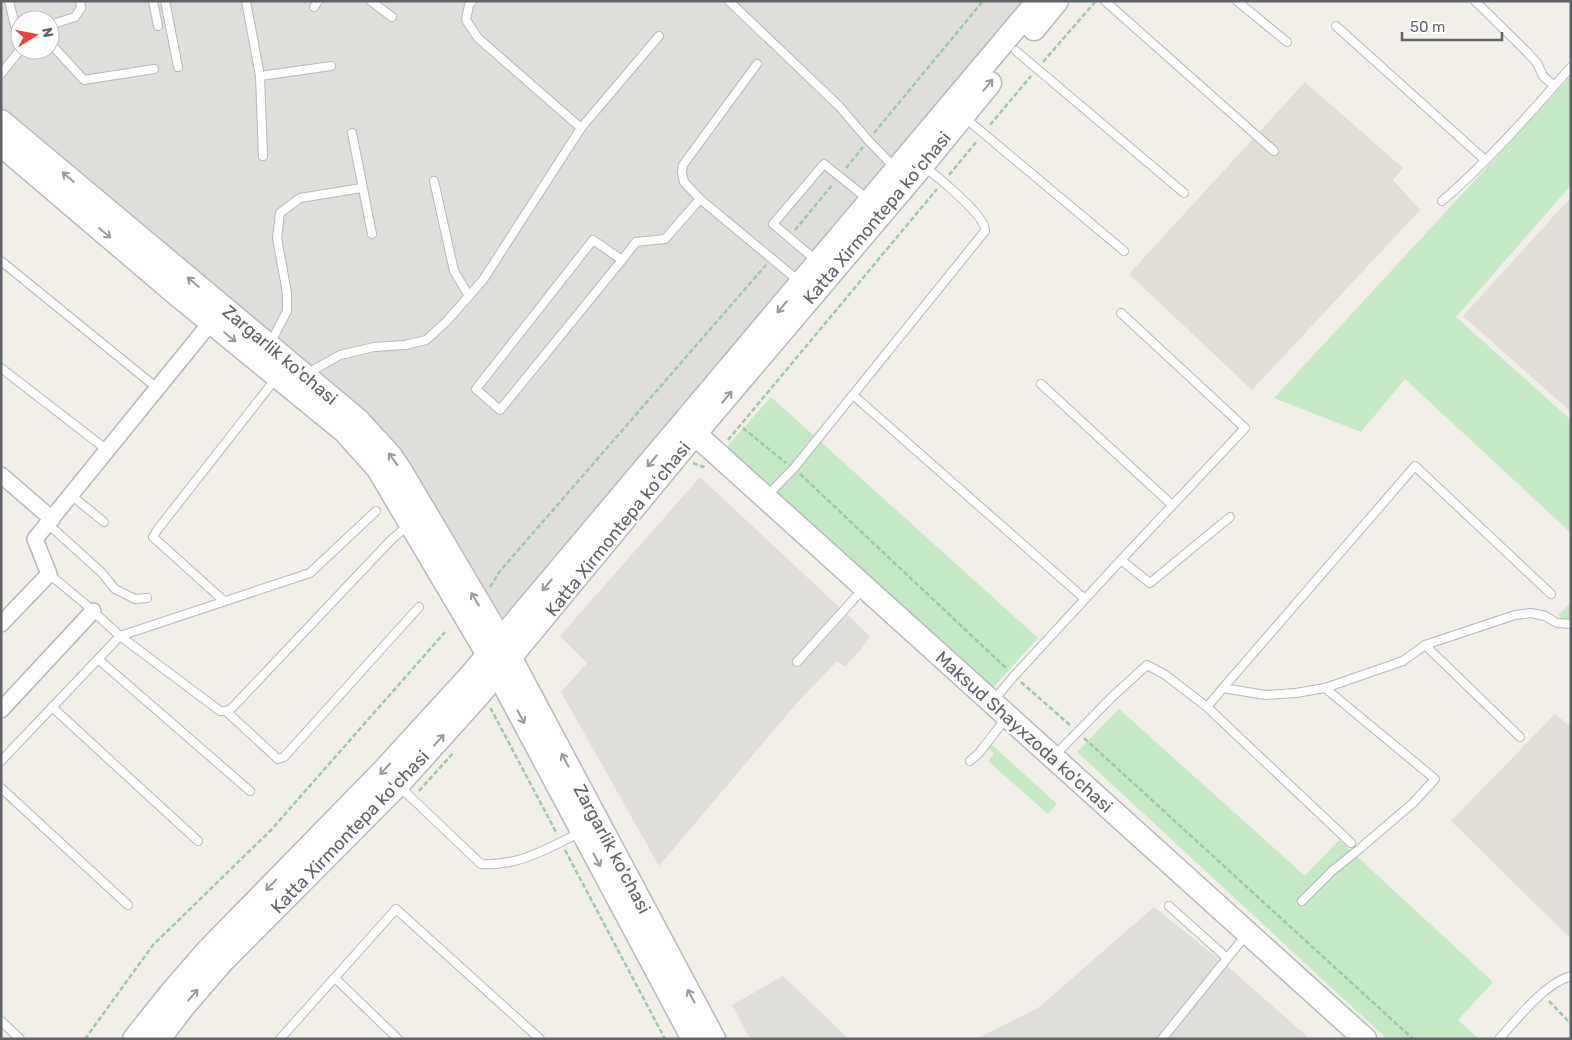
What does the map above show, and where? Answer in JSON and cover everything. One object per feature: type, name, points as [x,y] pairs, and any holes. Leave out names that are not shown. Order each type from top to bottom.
[{"type":"main road","name":"Katta Xirmontepa koʻchasi","points":[[159,1039],[184,1006],[222,962],[398,785],[499,657],[902,176],[1038,1]]},
{"type":"main road","name":"Katta Xirmontepa koʻchasi","points":[[689,429],[802,283],[871,201],[902,176],[923,165],[1057,1]]},
{"type":"main road","name":"Zargarlik ko'chasi","points":[[1,121],[218,315],[278,376],[344,431],[369,457],[499,657],[582,831],[693,1039]]},
{"type":"main road","name":"Zargarlik ko'chasi","points":[[1,145],[218,315],[269,346],[358,420],[391,456],[499,657],[714,1039]]},
{"type":"main road","name":"Maksud Shayxzoda ko'chasi","points":[[689,429],[1365,1039]]},
{"type":"main road","name":"Katta Xirmontepa koʻchasi","points":[[134,1039],[208,950],[383,771],[499,657]]},
{"type":"street","points":[[1,624],[49,574],[35,539],[218,315]]},
{"type":"street","points":[[1,476],[50,521]]},
{"type":"street","points":[[1,710],[93,611]]},
{"type":"lane","points":[[60,22],[75,17],[81,5],[87,1]]},
{"type":"lane","points":[[153,1],[158,26]]},
{"type":"lane","points":[[165,1],[178,67]]},
{"type":"lane","points":[[246,1],[260,76],[263,156]]},
{"type":"lane","points":[[371,1],[392,17]]},
{"type":"lane","points":[[472,1],[469,5],[466,20],[478,38],[581,128]]},
{"type":"lane","points":[[729,1],[839,106],[902,176]]},
{"type":"lane","points":[[1104,1],[1274,152]]},
{"type":"lane","points":[[1237,1],[1287,42]]},
{"type":"lane","points":[[1475,1],[1528,52],[1537,63],[1542,76],[1554,86]]},
{"type":"lane","points":[[1336,26],[1485,160]]},
{"type":"lane","points":[[304,375],[340,355],[374,347],[405,345],[426,340],[446,322],[483,280],[581,128],[659,36]]},
{"type":"lane","points":[[1016,52],[1184,193]]},
{"type":"lane","points":[[60,54],[84,80],[154,68]]},
{"type":"lane","points":[[1,74],[11,60]]},
{"type":"lane","points":[[757,64],[683,165],[684,182],[700,199],[802,283]]},
{"type":"lane","points":[[260,76],[331,66]]},
{"type":"lane","points":[[1442,201],[1462,184],[1571,67]]},
{"type":"lane","points":[[963,116],[1124,251]]},
{"type":"lane","points":[[352,133],[372,234]]},
{"type":"lane","points":[[819,262],[773,224],[824,164],[871,201]]},
{"type":"lane","points":[[765,498],[794,468],[985,231],[985,224],[944,181],[923,165]]},
{"type":"lane","points":[[434,181],[454,271],[469,296]]},
{"type":"lane","points":[[269,346],[287,311],[287,293],[277,238],[280,213],[300,198],[362,188]]},
{"type":"lane","points":[[622,260],[593,240],[476,389],[500,410],[622,260],[636,242],[665,239],[700,199]]},
{"type":"lane","points":[[1,261],[157,388]]},
{"type":"lane","points":[[970,761],[999,710],[1014,676],[1245,428],[1121,313]]},
{"type":"lane","points":[[1,368],[107,450]]},
{"type":"lane","points":[[224,602],[153,537],[158,528],[278,376]]},
{"type":"lane","points":[[1041,384],[1172,505]]},
{"type":"lane","points":[[853,395],[1085,599]]},
{"type":"lane","points":[[1207,707],[1416,466],[1551,594]]},
{"type":"lane","points":[[72,494],[104,522]]},
{"type":"lane","points":[[1,761],[120,636],[310,573],[376,511]]},
{"type":"lane","points":[[1121,560],[1150,583],[1230,516]]},
{"type":"lane","points":[[50,521],[101,572],[115,589],[135,599],[147,598]]},
{"type":"lane","points":[[49,574],[120,636],[220,711],[226,711],[232,709],[392,539],[411,523]]},
{"type":"lane","points":[[797,662],[864,588]]},
{"type":"lane","points":[[226,711],[278,760],[284,757],[419,607]]},
{"type":"lane","points":[[1223,688],[1265,694],[1296,693],[1325,688],[1403,661],[1425,645],[1515,615],[1532,614],[1545,616],[1557,623],[1571,624]]},
{"type":"lane","points":[[1425,645],[1520,737]]},
{"type":"lane","points":[[98,659],[250,791]]},
{"type":"lane","points":[[1052,758],[1147,664],[1164,674],[1207,707],[1351,843]]},
{"type":"lane","points":[[1302,901],[1332,870],[1413,803],[1435,779],[1325,688]]},
{"type":"lane","points":[[52,708],[198,841]]},
{"type":"lane","points":[[398,785],[481,864],[494,865],[512,862],[538,854],[582,831]]},
{"type":"lane","points":[[1,788],[128,905]]},
{"type":"lane","points":[[1169,906],[1227,958]]},
{"type":"lane","points":[[280,1039],[396,909],[540,1039]]},
{"type":"lane","points":[[1162,1039],[1247,933]]},
{"type":"lane","points":[[1499,1039],[1530,1004],[1562,979],[1571,976]]},
{"type":"lane","points":[[335,978],[398,1039]]},
{"type":"lane","points":[[1,1021],[20,1039]]},
{"type":"path","points":[[840,174],[983,1]]},
{"type":"path","points":[[692,464],[703,467],[716,453],[1037,68],[1096,1]]},
{"type":"path","points":[[790,235],[834,182]]},
{"type":"path","points":[[489,589],[506,563],[772,258]]},
{"type":"path","points":[[85,1039],[153,945],[271,830],[445,632]]},
{"type":"path","points":[[1543,994],[1562,1017],[1571,1024]]},
{"type":"shaded area","points":[[1,1],[1038,1],[501,640],[401,471],[1,121]]},
{"type":"shaded area","points":[[1305,82],[1403,168],[1393,180],[1420,210],[1252,390],[1129,274]]},
{"type":"shaded area","points":[[1571,197],[1571,412],[1463,316]]},
{"type":"shaded area","points":[[700,477],[870,636],[845,667],[837,661],[796,704],[659,866],[561,692],[587,663],[560,636]]},
{"type":"shaded area","points":[[1555,714],[1571,727],[1571,939],[1451,821]]},
{"type":"shaded area","points":[[1154,907],[1224,963],[1310,1039],[976,1039],[1038,1008]]},
{"type":"shaded area","points":[[783,976],[849,1039],[750,1039],[732,1005]]},
{"type":"green space","points":[[1571,76],[1571,185],[1456,317],[1571,420],[1571,533],[1405,379],[1361,432],[1274,398]]},
{"type":"green space","points":[[771,397],[1038,638],[991,690],[725,449]]},
{"type":"green space","points":[[1571,603],[1571,627],[1558,615]]},
{"type":"green space","points":[[1119,709],[1305,876],[1339,840],[1493,982],[1458,1020],[1479,1039],[1387,1039],[1077,752]]},
{"type":"green space","points":[[990,743],[1057,804],[1048,814],[988,761],[994,754],[987,747]]}]
